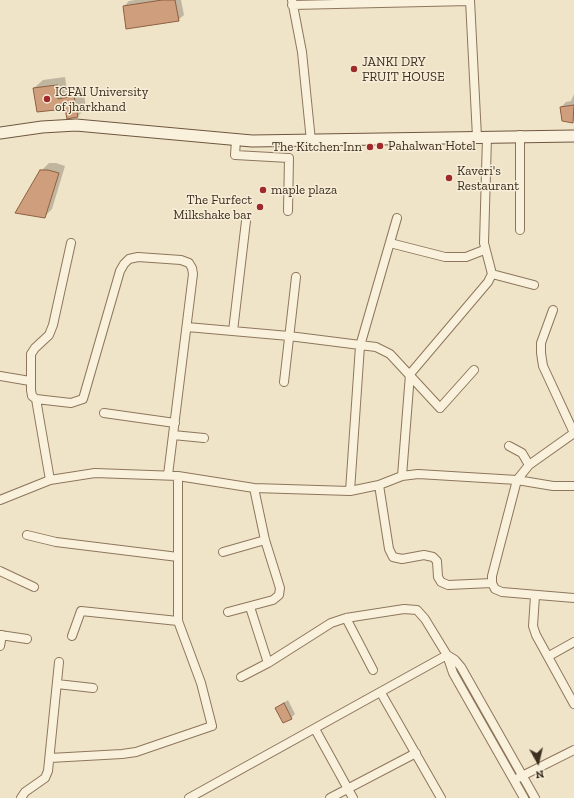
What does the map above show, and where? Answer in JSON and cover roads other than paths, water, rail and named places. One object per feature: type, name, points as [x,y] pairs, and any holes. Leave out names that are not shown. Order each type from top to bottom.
[{"type":"street","points":[[311,141],[302,52],[292,2],[470,0],[482,137],[484,250],[492,274],[488,282],[410,374],[402,476]]},
{"type":"street","points":[[0,133],[42,127],[76,125],[236,140],[311,141],[520,135],[574,136]]},
{"type":"street","points":[[520,135],[520,230]]},
{"type":"street","points":[[236,140],[235,155],[289,158],[288,212]]},
{"type":"street","points":[[350,491],[360,346],[397,218]]},
{"type":"street","points":[[233,331],[246,221]]},
{"type":"street","points":[[50,480],[36,400],[32,396],[30,381],[31,354],[35,348],[49,335],[53,325],[71,243]]},
{"type":"street","points":[[390,244],[445,257],[466,256],[484,250]]},
{"type":"street","points":[[36,400],[71,403],[83,399],[120,271],[129,259],[138,257],[181,260],[189,263],[193,274],[168,475]]},
{"type":"street","points":[[492,274],[534,285]]},
{"type":"street","points":[[284,382],[296,277]]},
{"type":"street","points":[[553,310],[541,343],[543,366],[574,433],[529,465],[517,480],[492,576],[492,583],[495,589],[502,592],[535,596],[574,598]]},
{"type":"street","points":[[187,327],[289,336],[376,347],[384,350],[410,374],[440,408],[474,370]]},
{"type":"street","points":[[0,376],[30,381]]},
{"type":"street","points":[[104,413],[175,423]]},
{"type":"street","points":[[173,435],[204,438]]},
{"type":"street","points":[[509,446],[522,453],[529,465]]},
{"type":"street","points":[[0,500],[50,480],[95,473],[168,475],[254,488],[350,491],[379,485],[402,476],[418,474],[517,480],[553,486],[574,486]]},
{"type":"street","points":[[50,758],[136,752],[212,726],[201,683],[178,621],[178,476]]},
{"type":"street","points":[[379,485],[389,549],[393,557],[402,559],[424,555],[433,557],[438,561],[438,577],[441,582],[448,584],[492,583]]},
{"type":"street","points":[[228,612],[273,600],[279,595],[280,588],[265,540],[254,488]]},
{"type":"street","points":[[27,535],[56,542],[178,557]]},
{"type":"street","points":[[223,552],[265,540]]},
{"type":"street","points":[[0,571],[34,587]]},
{"type":"street","points":[[535,596],[533,626],[536,635],[549,656],[574,704]]},
{"type":"street","points":[[250,607],[268,664]]},
{"type":"street","points":[[241,677],[268,664],[331,623],[346,618],[404,609],[417,610],[425,619],[447,655],[453,673],[524,798]]},
{"type":"street","points":[[72,636],[81,611],[178,621]]},
{"type":"street","points":[[346,618],[373,670]]},
{"type":"street","points":[[0,646],[1,635],[27,640]]},
{"type":"street","points":[[549,656],[574,642]]},
{"type":"street","points":[[191,798],[447,655]]},
{"type":"street","points":[[447,655],[455,660],[461,667],[534,798]]},
{"type":"street","points":[[21,798],[25,792],[45,778],[48,771],[60,662]]},
{"type":"street","points":[[57,684],[93,688]]},
{"type":"street","points":[[381,693],[441,798]]},
{"type":"street","points":[[315,729],[353,798]]},
{"type":"street","points":[[514,780],[574,750]]},
{"type":"street","points":[[330,798],[416,753]]},
{"type":"place","name":"JANKI DRY FRUIT HOUSE","points":[[354,69]]},
{"type":"place","name":"ICFAI University of jharkhand","points":[[47,99]]},
{"type":"place","name":"Pahalwan Hotel","points":[[380,146]]},
{"type":"place","name":"The Kitchen Inn","points":[[370,147]]},
{"type":"place","name":"Kaveri's Restaurant","points":[[449,178]]},
{"type":"place","name":"maple plaza","points":[[263,190]]},
{"type":"place","name":"The Furfect Milkshake bar","points":[[260,207]]}]
